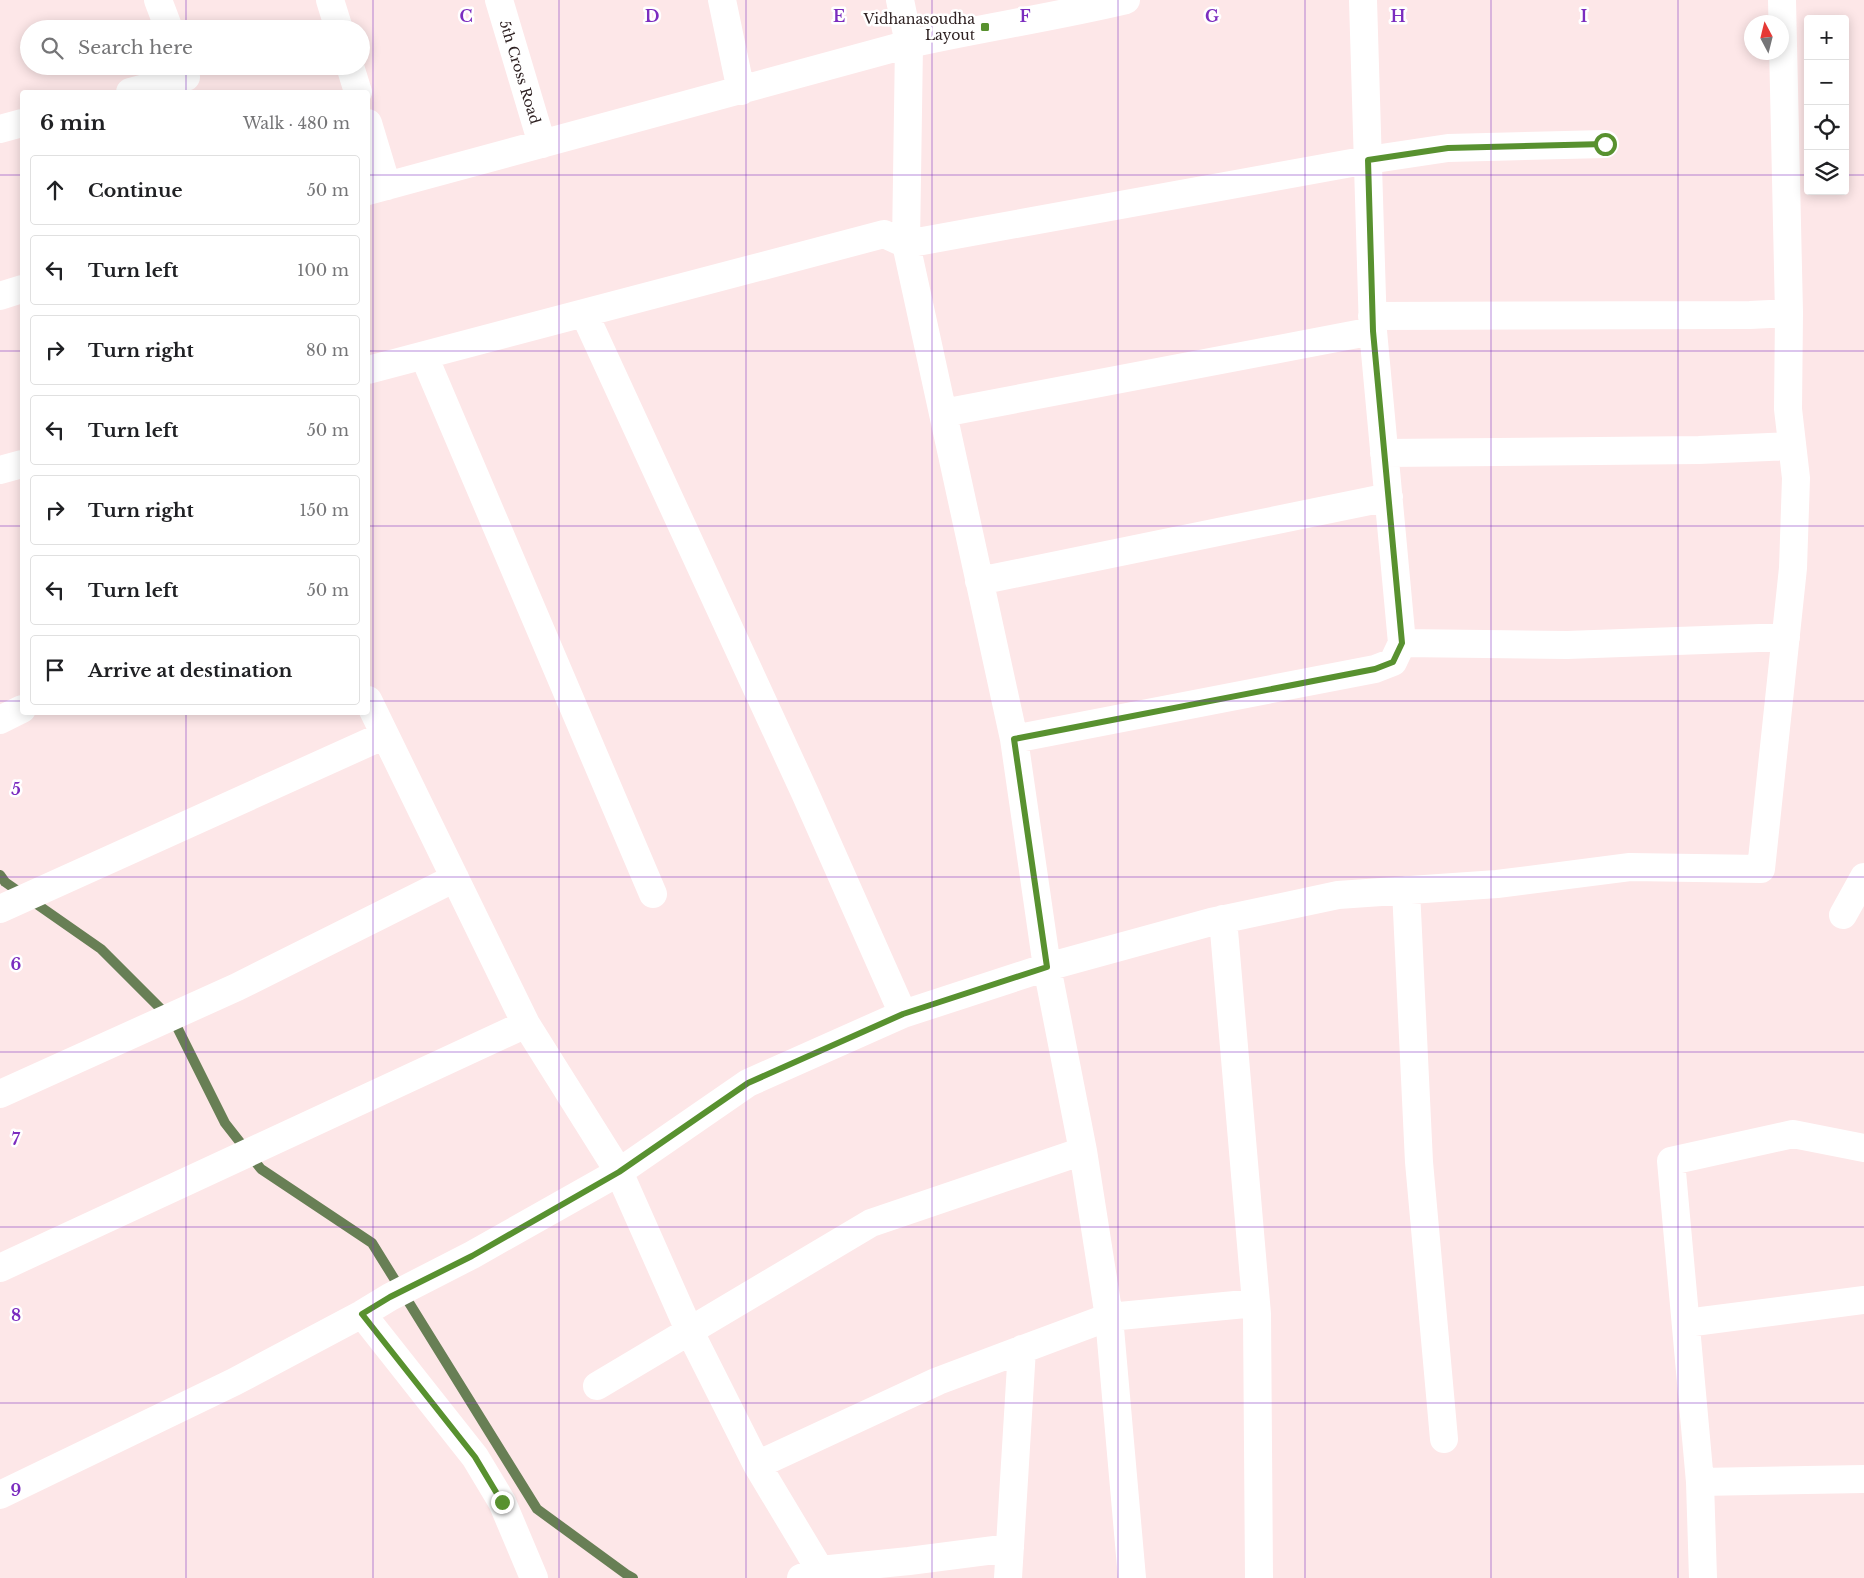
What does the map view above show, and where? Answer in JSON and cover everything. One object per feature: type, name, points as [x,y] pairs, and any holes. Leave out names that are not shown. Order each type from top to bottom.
[{"type":"street","points":[[158,0],[165,20]]},
{"type":"street","points":[[330,0],[336,20]]},
{"type":"street","name":"5th Cross Road","points":[[499,0],[542,144]]},
{"type":"street","points":[[722,0],[741,91]]},
{"type":"street","points":[[900,0],[909,44],[906,244],[1014,739],[1047,967],[1083,1151],[1109,1317],[1132,1578]]},
{"type":"street","points":[[370,138],[377,189],[909,44],[1082,5],[1126,0]]},
{"type":"street","points":[[1014,739],[1375,669],[1393,662],[1402,643],[1373,324],[1363,0]]},
{"type":"street","points":[[0,1495],[234,1382],[362,1314],[390,1297],[472,1256],[619,1172],[748,1083],[903,1014],[1047,967],[1223,919],[1338,894],[1497,884],[1630,867],[1761,869],[1793,568],[1796,478],[1788,409],[1789,313],[1782,0]]},
{"type":"street","points":[[353,75],[357,90]]},
{"type":"street","points":[[138,90],[187,78]]},
{"type":"street","points":[[0,129],[20,124]]},
{"type":"street","points":[[370,370],[884,234],[906,244],[1368,160],[1448,148],[1605,144]]},
{"type":"street","points":[[0,296],[20,290]]},
{"type":"street","points":[[584,313],[801,784],[903,1014]]},
{"type":"street","points":[[942,413],[1373,324],[1789,313]]},
{"type":"street","points":[[424,356],[653,894]]},
{"type":"street","points":[[1384,453],[1699,450],[1792,446]]},
{"type":"street","points":[[0,470],[20,465]]},
{"type":"street","points":[[979,581],[1389,497]]},
{"type":"street","points":[[1402,643],[1567,645],[1786,637]]},
{"type":"street","points":[[370,704],[526,1024],[619,1172],[689,1330],[811,1574],[909,1569],[1010,1548]]},
{"type":"street","points":[[0,720],[20,710]]},
{"type":"street","points":[[7,906],[385,735]]},
{"type":"street","points":[[1843,914],[1864,877]]},
{"type":"street","points":[[0,1094],[237,987],[455,878]]},
{"type":"street","points":[[1406,890],[1419,1162],[1444,1439]]},
{"type":"street","points":[[1223,919],[1256,1303],[1259,1578]]},
{"type":"street","points":[[0,1268],[526,1024]]},
{"type":"street","points":[[1703,1578],[1700,1482],[1671,1161],[1793,1134],[1864,1148]]},
{"type":"street","points":[[596,1386],[871,1223],[1083,1151]]},
{"type":"street","points":[[1686,1323],[1864,1300]]},
{"type":"street","points":[[757,1465],[938,1381],[1109,1317],[1256,1303]]},
{"type":"street","points":[[362,1314],[475,1457],[502,1502],[534,1578]]},
{"type":"street","points":[[1008,1578],[1022,1349]]},
{"type":"street","points":[[1700,1482],[1864,1479]]},
{"type":"waterway","points":[[0,875],[5,882],[101,949],[175,1023],[225,1123],[261,1169],[372,1243],[537,1509],[633,1578]]},
{"type":"place","name":"Vidhanasoudha Layout","points":[[985,27]]},
{"type":"route","points":[[502,1502],[475,1457],[362,1314],[390,1297],[472,1256],[619,1172],[748,1083],[903,1014],[1047,967],[1014,739],[1375,669],[1393,662],[1402,643],[1373,331],[1368,160],[1448,148],[1605,144]]}]
